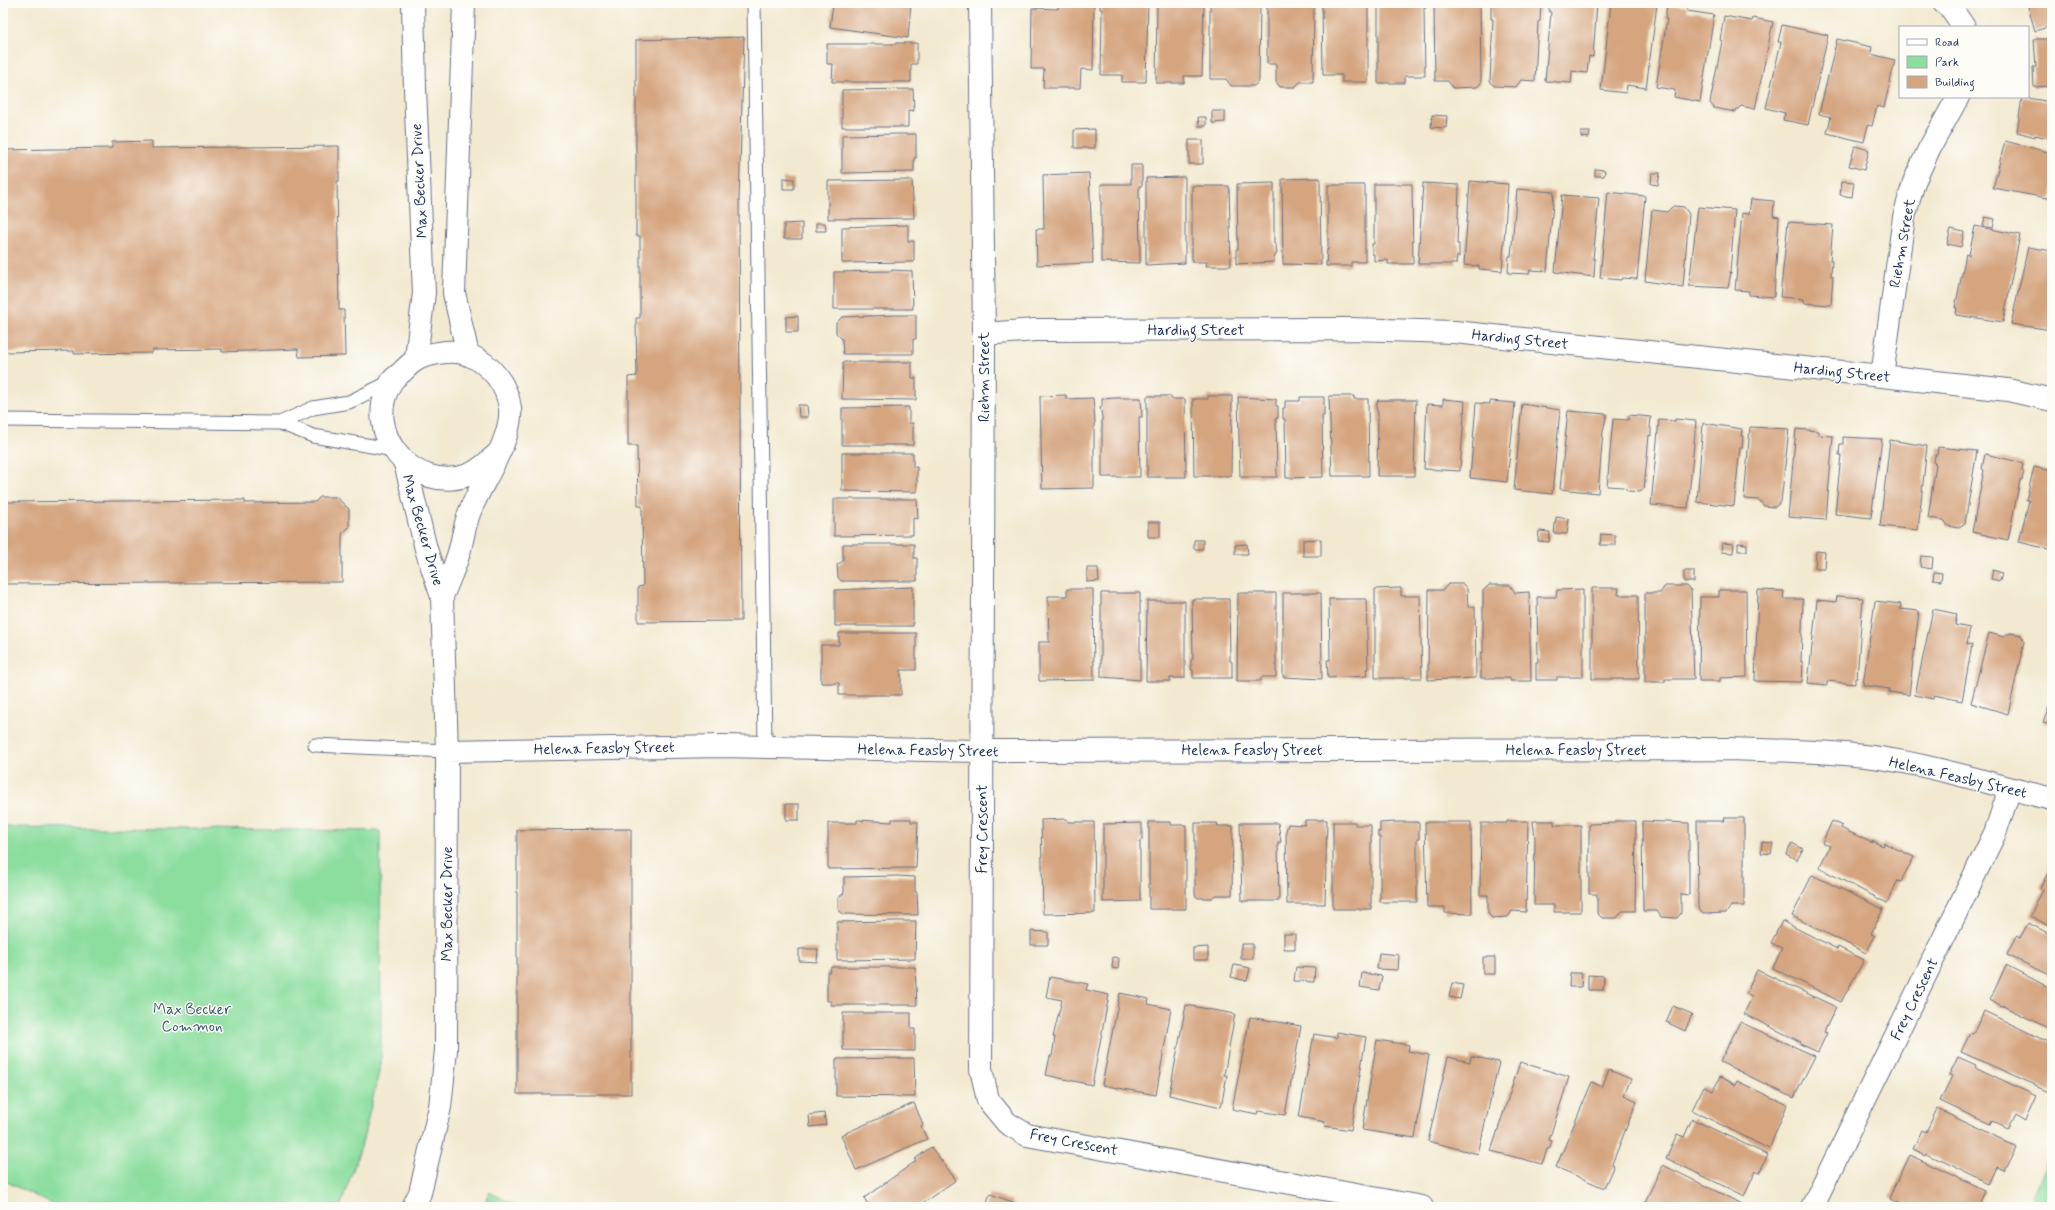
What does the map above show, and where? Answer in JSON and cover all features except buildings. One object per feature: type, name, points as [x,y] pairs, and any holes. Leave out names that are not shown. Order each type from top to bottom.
[{"type":"street","name":"Max Becker Drive","points":[[414,3],[415,89],[424,293],[416,358]]},
{"type":"street","points":[[464,3],[454,293],[468,355]]},
{"type":"street","name":"Riehm Street","points":[[980,3],[984,334],[981,751]]},
{"type":"street","points":[[1944,3],[1950,8],[1963,26]]},
{"type":"street","name":"Riehm Street","points":[[1882,376],[1904,217],[1914,182],[1929,149],[1957,98]]},
{"type":"street","name":"Harding Street","points":[[984,334],[1035,330],[1350,329],[1454,332],[2008,390],[2052,400]]},
{"type":"street","name":"Max Becker Drive","points":[[442,597],[460,551],[469,512],[497,454],[507,438],[511,416],[509,403],[502,382],[484,363],[468,355],[441,351],[416,358],[392,381],[384,402],[383,419],[388,441],[400,457],[424,475],[446,479],[468,475],[481,469],[497,454]]},
{"type":"street","name":"Max Becker Drive","points":[[400,457],[426,549],[442,597],[447,751],[446,1050],[440,1107],[420,1193],[413,1207]]},
{"type":"street","name":"Helena Feasby Street","points":[[447,751],[765,746],[981,751],[1732,749],[1823,752],[1898,761],[1956,773],[2010,789],[2052,799]]},
{"type":"street","name":"Frey Crescent","points":[[981,751],[983,802],[981,1070],[988,1100],[1007,1123],[1027,1134],[1422,1207]]},
{"type":"street","name":"Frey Crescent","points":[[1812,1207],[1995,833],[2010,789]]},
{"type":"lane","points":[[754,3],[765,746]]},
{"type":"lane","points":[[280,423],[313,408],[349,402],[392,381]]},
{"type":"lane","points":[[3,420],[280,423],[313,436],[400,457]]},
{"type":"lane","points":[[315,745],[447,751]]},
{"type":"green space","name":"Max Becker Common","points":[[3,827],[380,831],[381,1064],[361,1147],[340,1207],[58,1207],[3,1180]]},
{"type":"green space","points":[[2052,1152],[2052,1207],[2027,1207],[2049,1158]]},
{"type":"green space","points":[[489,1192],[519,1207],[483,1207]]}]
